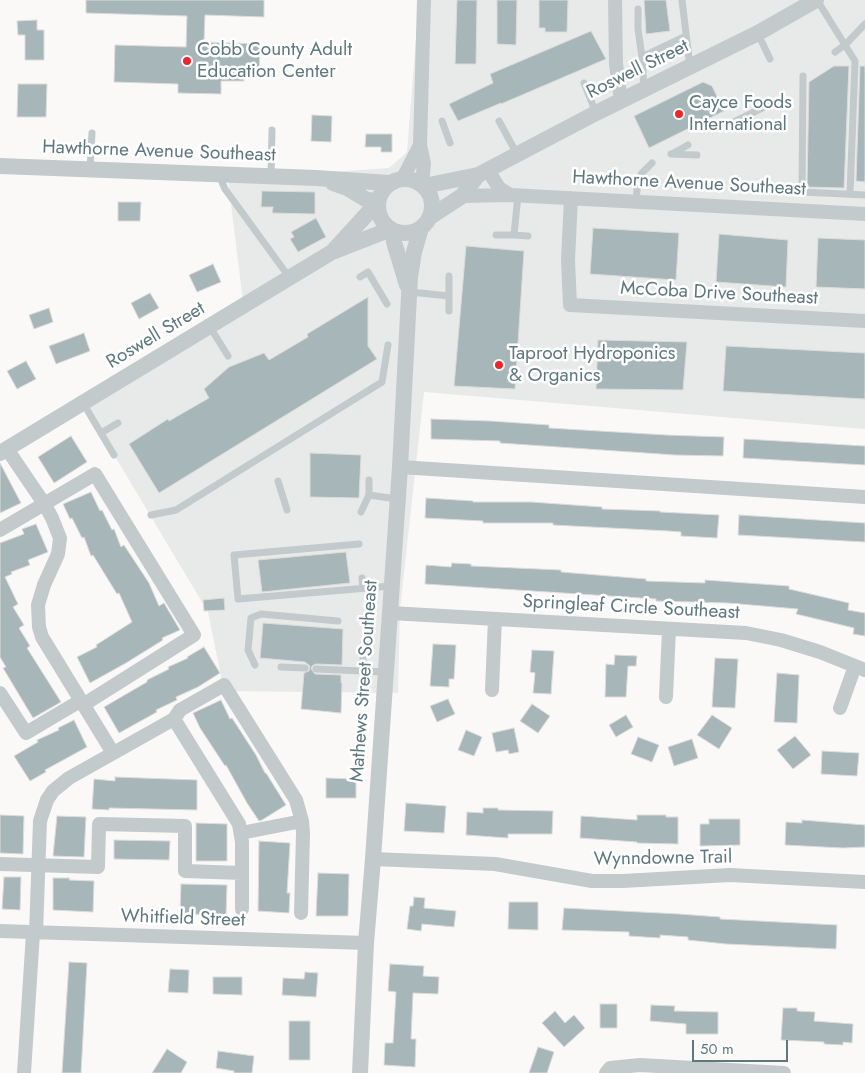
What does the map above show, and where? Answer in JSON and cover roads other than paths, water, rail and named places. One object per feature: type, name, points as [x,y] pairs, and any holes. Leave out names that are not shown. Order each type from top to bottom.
[{"type":"street","points":[[423,185],[424,163],[420,145],[424,0]]},
{"type":"street","points":[[615,0],[616,64],[621,101]]},
{"type":"street","name":"Roswell Street","points":[[423,185],[483,172],[596,113],[758,33],[811,2]]},
{"type":"street","points":[[396,181],[410,178],[423,185],[428,190],[432,203],[425,222],[407,233],[392,230],[382,221],[379,215],[378,201],[380,194],[396,181],[420,145]]},
{"type":"street","name":"Hawthorne Avenue Southeast","points":[[0,166],[396,181]]},
{"type":"street","points":[[483,172],[499,188],[514,195]]},
{"type":"street","name":"Roswell Street","points":[[425,222],[462,196],[483,172]]},
{"type":"street","name":"Hawthorne Avenue Southeast","points":[[316,178],[347,188],[367,200],[378,201]]},
{"type":"street","name":"Hawthorne Avenue Southeast","points":[[462,196],[514,195],[865,214]]},
{"type":"street","name":"McCoba Drive Southeast","points":[[570,198],[568,260],[570,305],[865,321]]},
{"type":"street","name":"Roswell Street","points":[[332,252],[378,201]]},
{"type":"street","name":"Mathews Street Southeast","points":[[360,1073],[366,943],[400,467],[409,292],[412,260],[425,222]]},
{"type":"street","name":"Roswell Street","points":[[3,451],[332,252],[392,230]]},
{"type":"street","name":"Mathews Street Southeast","points":[[392,230],[409,292]]},
{"type":"street","points":[[3,451],[45,505],[60,538],[58,554],[40,595],[38,605],[39,627],[47,648],[113,753]]},
{"type":"street","points":[[400,467],[865,497]]},
{"type":"street","points":[[0,530],[95,474],[194,634],[82,703],[26,733],[0,693]]},
{"type":"street","name":"Springleaf Circle Southeast","points":[[390,613],[746,633],[781,640],[820,652],[860,668]]},
{"type":"street","points":[[492,690],[495,619]]},
{"type":"street","points":[[666,697],[669,629]]},
{"type":"street","points":[[840,708],[860,668]]},
{"type":"street","points":[[24,1073],[35,933],[40,821],[47,800],[59,785],[69,778],[174,719],[180,710],[224,684],[296,800],[302,821],[301,913]]},
{"type":"street","points":[[174,719],[239,824],[242,832],[242,909]]},
{"type":"street","points":[[242,832],[302,821]]},
{"type":"street","points":[[0,864],[98,867],[99,824],[185,826],[185,871],[242,873]]},
{"type":"street","name":"Wynndowne Trail","points":[[373,859],[495,864],[592,880],[730,875],[865,882]]},
{"type":"street","name":"Whitfield Street","points":[[0,931],[366,943]]},
{"type":"street","points":[[606,1073],[610,1068],[640,1065],[784,1073]]},
{"type":"lane","points":[[682,0],[690,67]]},
{"type":"lane","points":[[811,2],[846,44],[855,61],[850,194]]},
{"type":"lane","points":[[638,9],[644,89]]},
{"type":"lane","points":[[835,52],[846,44],[865,24]]},
{"type":"lane","points":[[758,33],[770,59]]},
{"type":"lane","points":[[642,57],[686,36]]},
{"type":"lane","points":[[803,76],[802,192],[865,195]]},
{"type":"lane","points":[[584,83],[596,113]]},
{"type":"lane","points":[[724,127],[770,104]]},
{"type":"lane","points":[[442,121],[450,143]]},
{"type":"lane","points":[[499,121],[517,155]]},
{"type":"lane","points":[[271,176],[272,130]]},
{"type":"lane","points":[[90,170],[92,133]]},
{"type":"lane","points":[[688,145],[672,154],[697,155]]},
{"type":"lane","points":[[636,201],[638,179],[642,172],[652,163]]},
{"type":"lane","points":[[219,175],[225,189],[290,278]]},
{"type":"lane","points":[[514,195],[514,235]]},
{"type":"lane","points":[[496,235],[528,236]]},
{"type":"lane","points":[[360,277],[368,272],[387,304]]},
{"type":"lane","points":[[449,311],[450,276]]},
{"type":"lane","points":[[409,292],[449,296]]},
{"type":"lane","points":[[210,327],[228,356]]},
{"type":"lane","points":[[151,515],[176,510],[382,382],[388,345]]},
{"type":"lane","points":[[83,403],[114,455]]},
{"type":"lane","points":[[101,433],[118,423]]},
{"type":"lane","points":[[361,512],[368,495],[369,480]]},
{"type":"lane","points":[[278,481],[287,510]]},
{"type":"lane","points":[[368,495],[397,499]]},
{"type":"lane","points":[[359,544],[234,555],[238,599],[392,586]]},
{"type":"lane","points":[[362,578],[363,588]]},
{"type":"lane","points":[[255,665],[248,650],[251,618],[261,614],[338,621]]},
{"type":"lane","points":[[363,658],[363,671]]},
{"type":"lane","points":[[282,666],[305,668]]},
{"type":"lane","points":[[316,669],[386,672]]},
{"type":"place","name":"Cobb County Adult Education Center","points":[[187,61]]},
{"type":"place","name":"Cayce Foods International","points":[[679,114]]},
{"type":"place","name":"Taproot Hydroponics & Organics","points":[[499,365]]}]
